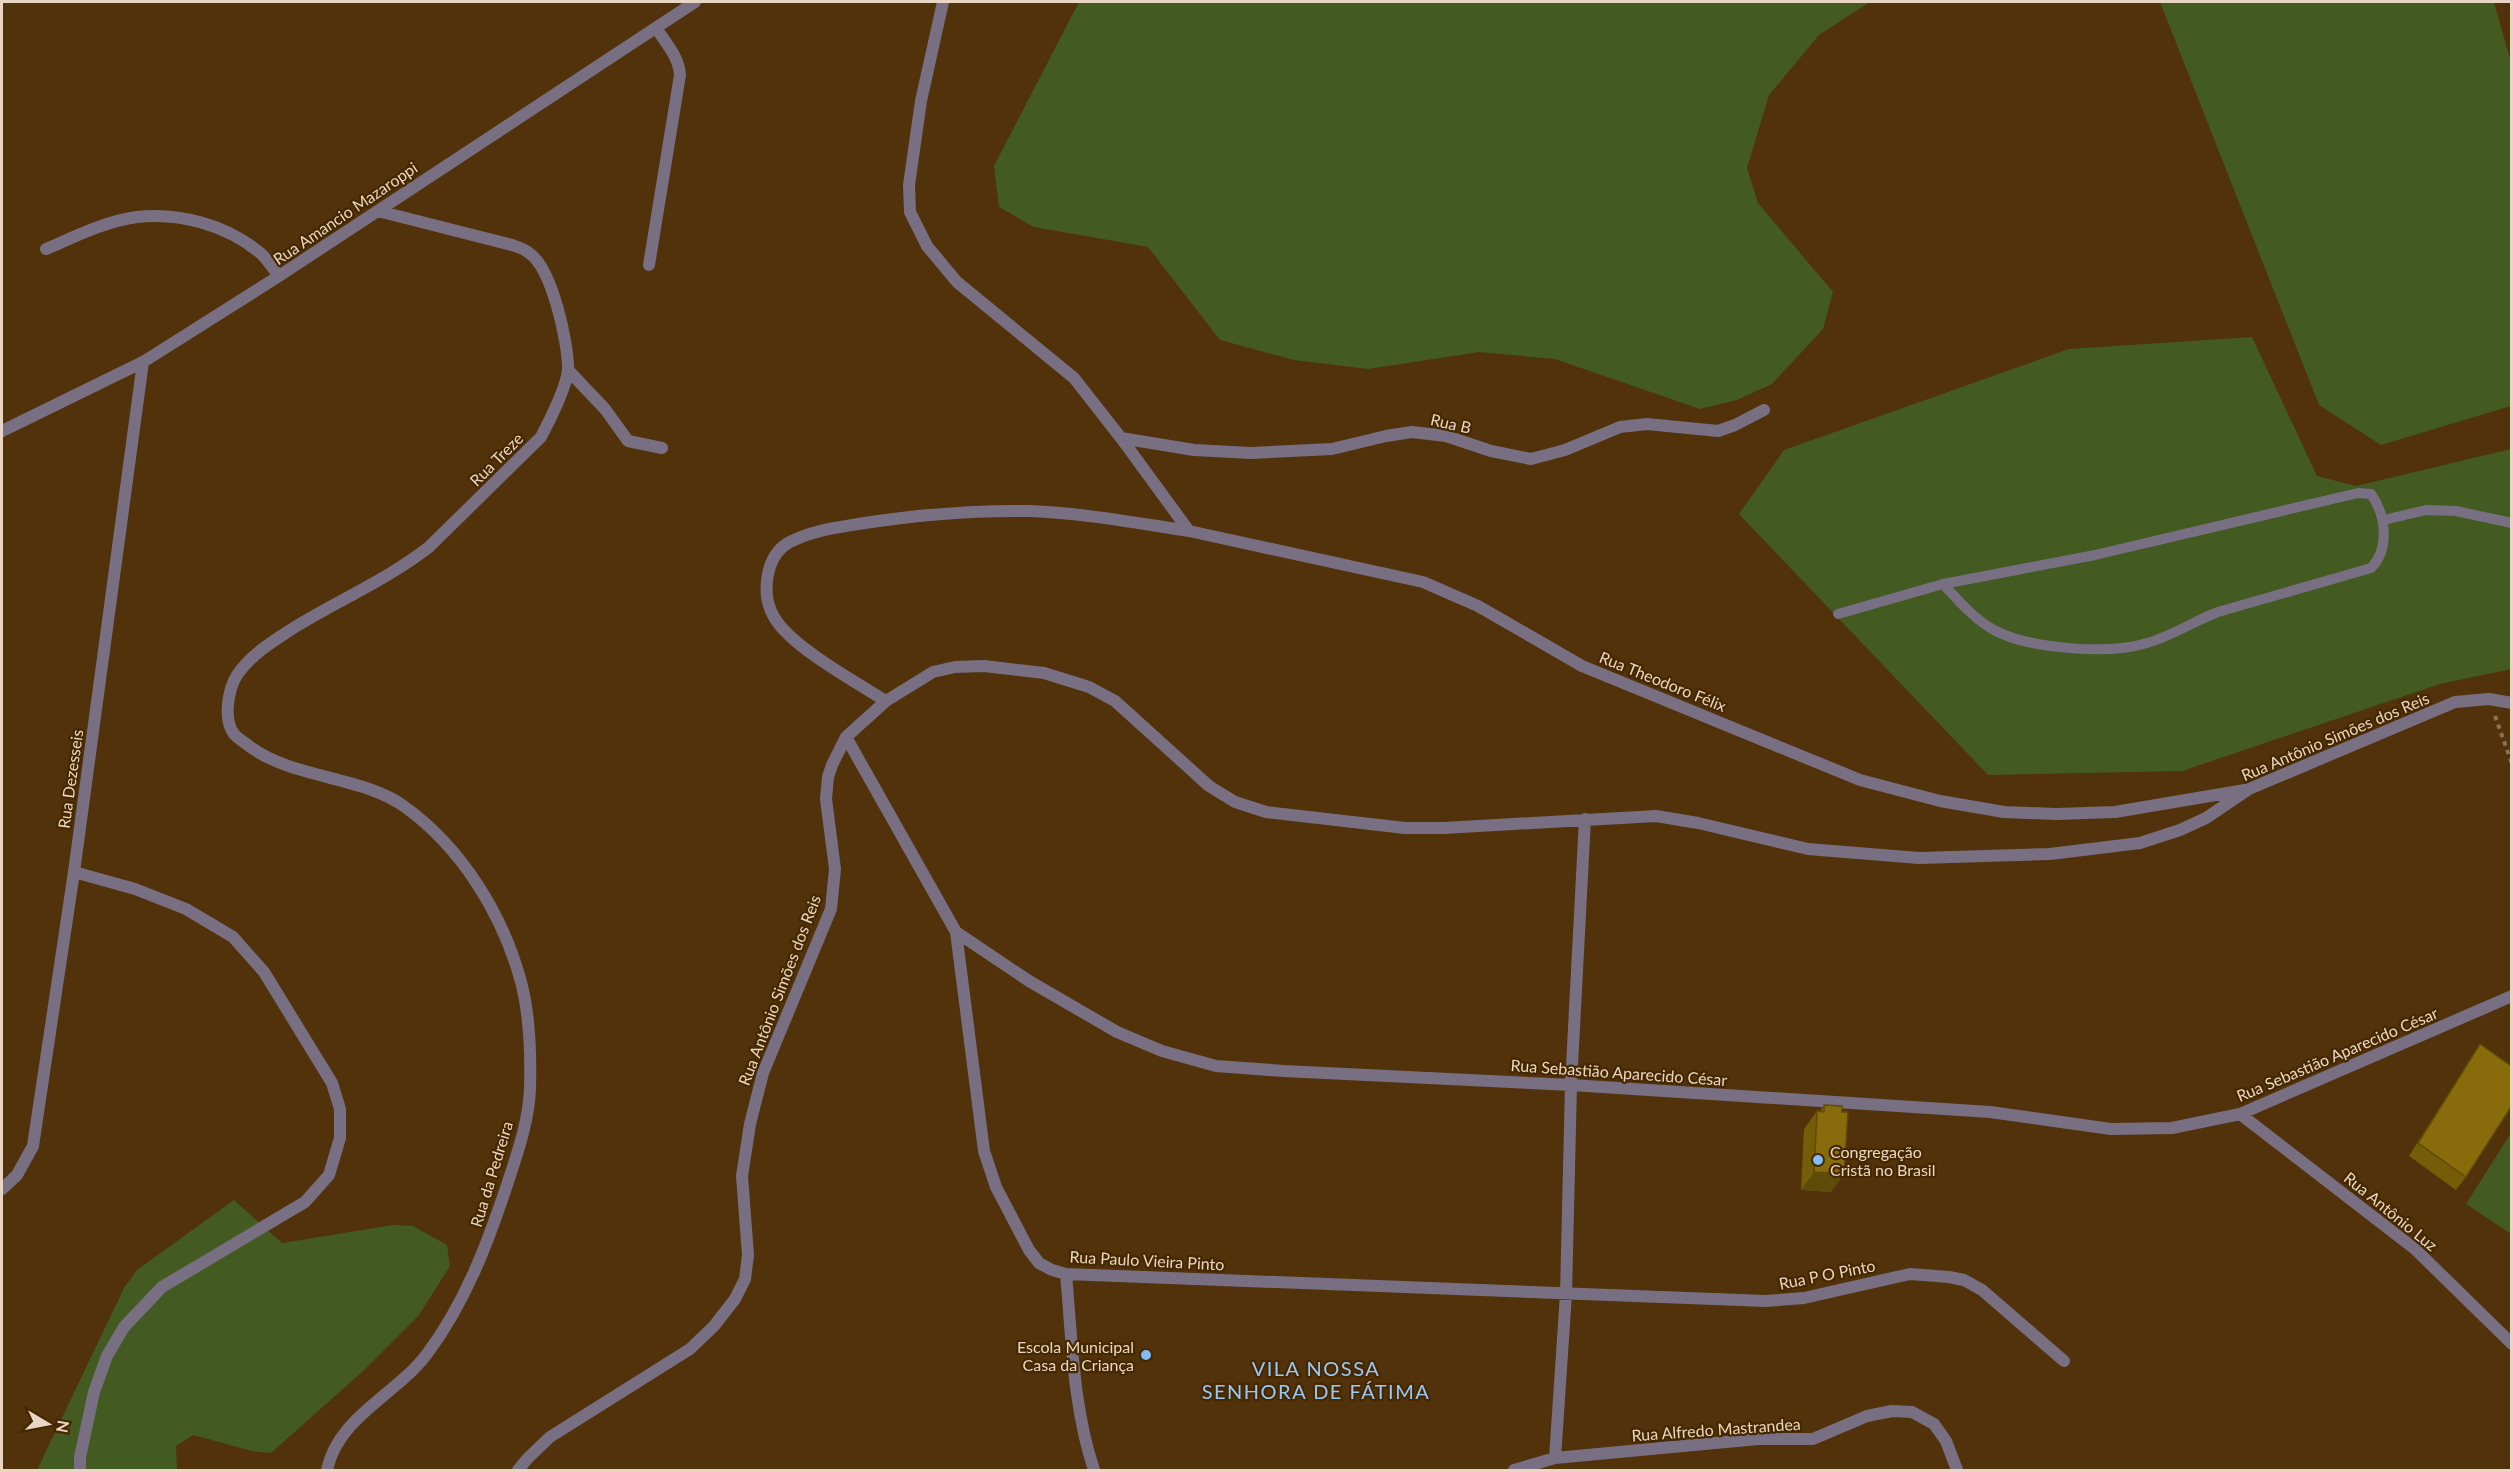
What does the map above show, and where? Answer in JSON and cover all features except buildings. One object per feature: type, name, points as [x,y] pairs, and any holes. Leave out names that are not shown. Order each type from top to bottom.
[{"type":"street","name":"Rua Amancio Mazaroppi","points":[[2,431],[143,362],[279,276],[695,2]]},
{"type":"street","points":[[943,2],[921,101],[909,185],[910,212],[927,246],[957,282],[1074,378],[1189,531]]},
{"type":"street","points":[[649,265],[680,75],[674,54],[656,28]]},
{"type":"street","points":[[378,211],[512,245],[530,253],[541,266],[553,291],[568,370],[605,410],[628,441],[662,448]]},
{"type":"street","points":[[46,249],[93,230],[137,217],[188,218],[221,229],[259,252],[279,276]]},
{"type":"street","name":"Rua Dezesseis","points":[[2,1189],[17,1175],[33,1146],[74,872],[143,362]]},
{"type":"street","name":"Rua Treze","points":[[234,734],[227,715],[229,695],[236,676],[252,659],[285,633],[411,561],[429,547],[541,437],[551,418],[568,370]]},
{"type":"street","name":"Rua B","points":[[1121,438],[1194,450],[1251,453],[1332,449],[1412,432],[1446,436],[1491,451],[1531,459],[1565,450],[1620,427],[1647,424],[1718,430],[1735,425],[1764,410]]},
{"type":"street","points":[[886,701],[821,660],[788,633],[773,617],[765,591],[769,569],[786,544],[814,531],[920,514],[1029,511],[1189,531]]},
{"type":"street","name":"Rua Theodoro Félix","points":[[1189,531],[1423,582],[1478,606],[1582,666],[1860,780],[1940,801],[2004,812],[2057,814],[2115,812],[2249,789]]},
{"type":"street","name":"Rua Antônio Simões dos Reis","points":[[518,1470],[550,1437],[690,1350],[714,1326],[735,1299],[745,1279],[748,1255],[742,1176],[750,1124],[763,1073],[831,909],[835,869],[826,798],[828,777],[846,737],[886,701],[933,672],[955,667],[984,666],[1044,673],[1089,687],[1115,701],[1209,786],[1235,802],[1266,812],[1405,828],[1444,828],[1610,816],[1656,816],[1698,823],[1808,849],[1919,858],[2050,854],[2140,843],[2180,831],[2206,818],[2249,789],[2455,702],[2489,699],[2511,703]]},
{"type":"street","name":"Rua da Pedreira","points":[[234,734],[265,758],[385,796],[406,807],[456,853],[495,914],[521,982],[531,1049],[530,1093],[521,1142],[491,1233],[466,1293],[426,1356],[345,1432],[330,1453],[327,1470]]},
{"type":"street","name":"Rua Sebastião Aparecido César","points":[[846,737],[956,932],[1029,981],[1117,1032],[1162,1051],[1216,1066],[1571,1085],[1990,1112],[2111,1128],[2172,1128],[2240,1114],[2511,996]]},
{"type":"street","points":[[1555,1458],[1566,1294],[1571,1085],[1585,819]]},
{"type":"street","points":[[74,872],[135,889],[186,909],[233,937],[264,972],[332,1083],[340,1109],[340,1138],[328,1175],[305,1202],[162,1287],[124,1327],[107,1356],[94,1392],[80,1456],[80,1470]]},
{"type":"street","name":"Rua Paulo Vieira Pinto","points":[[956,932],[984,1151],[996,1187],[1029,1250],[1039,1263],[1066,1274],[1566,1294]]},
{"type":"street","name":"Rua Antônio Luz","points":[[2240,1114],[2415,1250],[2511,1344]]},
{"type":"street","points":[[1066,1274],[1075,1380],[1084,1441],[1094,1470]]},
{"type":"street","name":"Rua P O Pinto","points":[[1566,1294],[1766,1301],[1804,1298],[1910,1274],[1949,1276],[1964,1280],[1982,1290],[2064,1361]]},
{"type":"street","name":"Rua Alfredo Mastrandea","points":[[1514,1470],[1555,1458],[1758,1439],[1813,1439],[1867,1416],[1892,1411],[1912,1412],[1934,1424],[1946,1441],[1957,1470]]},
{"type":"lane","points":[[1838,614],[1943,584],[2095,555],[2358,492],[2371,494],[2384,520],[2381,551],[2378,561],[2371,568],[2218,612],[2194,621],[2167,636],[2128,648],[2047,646],[2013,639],[1993,630],[1971,614],[1943,584]]},
{"type":"lane","points":[[2384,520],[2426,510],[2456,511],[2511,523]]},
{"type":"path","points":[[2489,699],[2511,764]]},
{"type":"green space","points":[[1079,2],[1870,2],[1819,35],[1769,95],[1747,168],[1758,203],[1833,292],[1823,329],[1772,384],[1737,400],[1700,409],[1555,359],[1479,352],[1368,369],[1294,360],[1220,340],[1148,247],[1034,227],[999,207],[994,166]]},
{"type":"green space","points":[[2160,2],[2494,2],[2512,66],[2511,406],[2381,445],[2319,405]]},
{"type":"green space","points":[[2252,337],[2317,476],[2356,486],[2511,449],[2511,669],[2440,684],[2182,771],[1988,775],[1739,514],[1784,450],[2069,349]]},
{"type":"green space","points":[[2511,1133],[2511,1234],[2466,1204]]},
{"type":"green space","points":[[234,1200],[282,1243],[393,1225],[413,1226],[447,1245],[450,1266],[419,1315],[362,1372],[271,1453],[252,1451],[193,1435],[176,1446],[177,1470],[37,1470],[124,1288],[137,1270]]},
{"type":"place","name":"Congregação Cristã no Brasil","points":[[1818,1160]]},
{"type":"place","name":"Escola Municipal Casa da Criança","points":[[1146,1355]]},
{"type":"district","name":"VILA NOSSA SENHORA DE FÁTIMA","points":[[1316,1380]]}]
